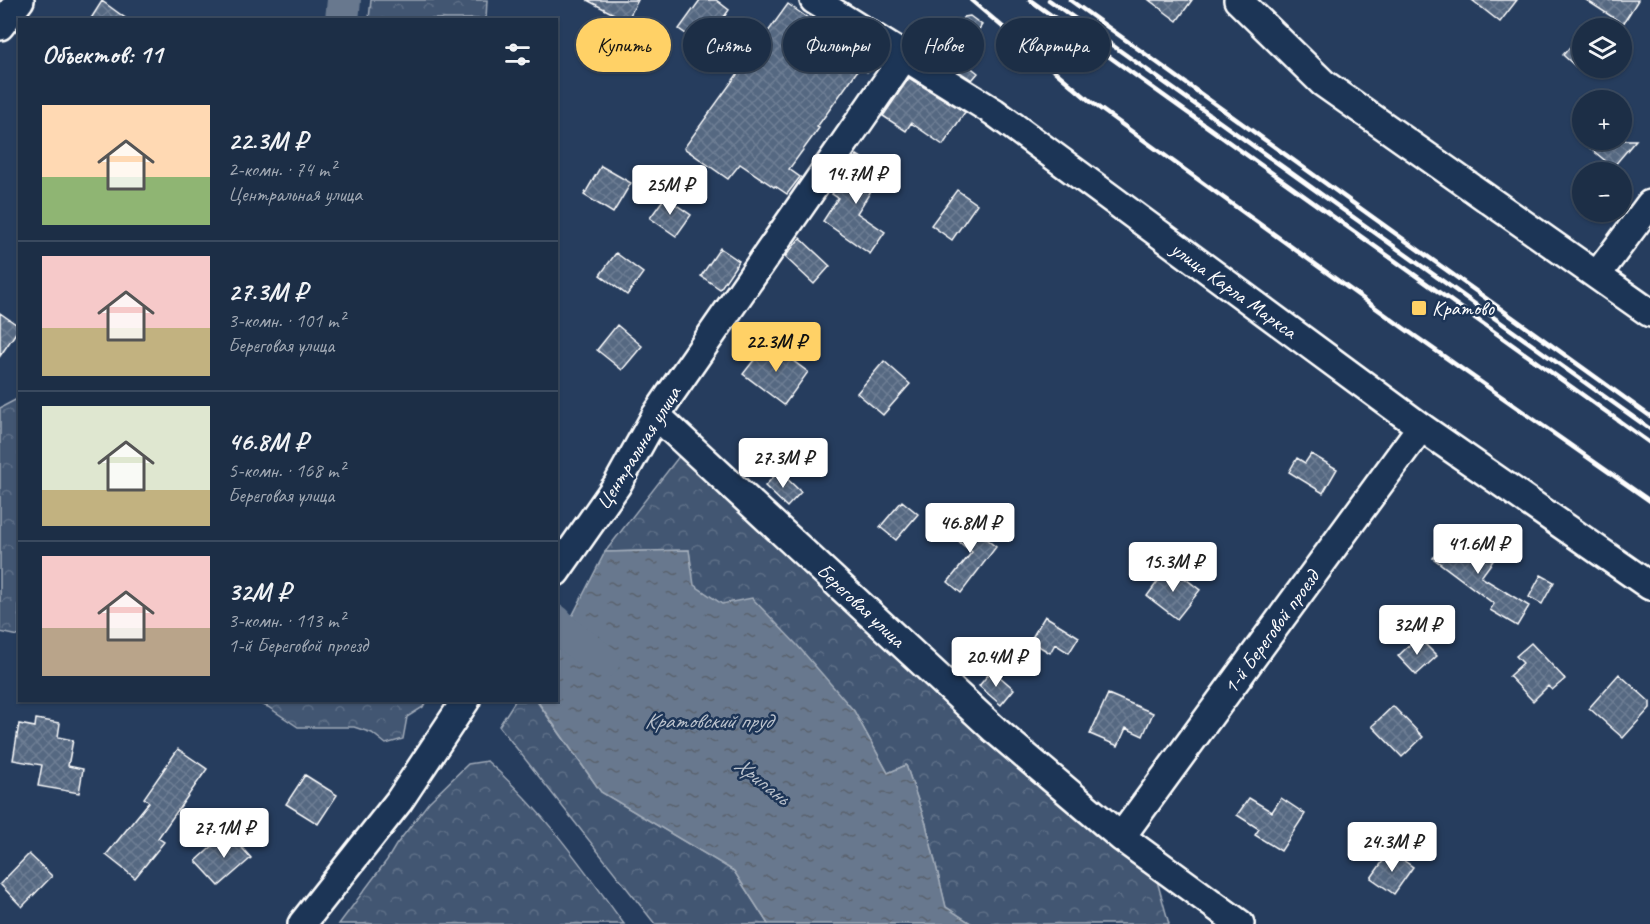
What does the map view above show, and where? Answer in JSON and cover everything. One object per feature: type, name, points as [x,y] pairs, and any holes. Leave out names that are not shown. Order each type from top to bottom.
[{"type":"street","points":[[0,26],[20,0]]},
{"type":"street","name":"улица Карла Маркса","points":[[814,0],[902,56]]},
{"type":"street","points":[[1238,0],[1323,83],[1650,313]]},
{"type":"street","name":"Центральная улица","points":[[558,569],[617,485],[656,415],[902,60]]},
{"type":"street","name":"улица Карла Маркса","points":[[929,72],[994,112],[1421,428],[1650,585]]},
{"type":"street","points":[[1597,275],[1650,204]]},
{"type":"street","name":"Береговая улица","points":[[656,415],[996,730],[1120,837],[1240,924]]},
{"type":"street","name":"1-й Береговой проезд","points":[[1120,837],[1421,428]]},
{"type":"street","points":[[302,924],[399,801],[465,702]]},
{"type":"green space","points":[[371,0],[487,0],[486,18],[369,18]]},
{"type":"green space","points":[[18,399],[18,636],[0,632],[0,408]]},
{"type":"green space","points":[[694,437],[1026,743],[1146,841],[1169,924],[972,924],[946,908],[926,824],[906,765],[888,773],[854,711],[722,604],[693,585],[689,550],[605,552]]},
{"type":"green space","points":[[256,702],[425,702],[423,707],[407,717],[403,739],[386,744],[372,733],[354,727],[298,727],[268,707]]},
{"type":"green space","points":[[514,702],[538,702],[601,792],[734,871],[768,924],[655,924],[499,726]]},
{"type":"green space","points":[[487,761],[543,818],[624,924],[339,924],[429,802],[468,764]]},
{"type":"water","name":"Кратовский пруд","points":[[689,550],[694,585],[722,604],[752,598],[797,645],[854,711],[888,773],[906,765],[926,824],[946,907],[972,924],[768,924],[734,871],[601,792],[538,702],[558,702],[558,640],[605,552]]},
{"type":"building","points":[[587,0],[638,0],[629,18],[621,18]]},
{"type":"building","points":[[700,0],[716,0],[729,10],[723,18],[687,18]]},
{"type":"building","points":[[1149,0],[1192,0],[1177,21]]},
{"type":"building","points":[[1472,0],[1517,0],[1500,22]]},
{"type":"building","points":[[1586,0],[1638,0],[1627,18],[1614,18]]},
{"type":"building","points":[[102,1],[125,18],[91,18]]},
{"type":"building","points":[[788,4],[808,18],[783,18],[783,72],[856,72],[789,169],[800,177],[787,194],[740,164],[728,179],[684,148],[739,72],[771,72],[771,28]]},
{"type":"building","points":[[1572,45],[1572,63],[1563,55]]},
{"type":"building","points":[[960,72],[977,72],[972,80]]},
{"type":"building","points":[[909,78],[965,112],[943,145],[911,123],[906,131],[883,116]]},
{"type":"building","points":[[1592,150],[1627,150],[1617,162],[1607,162]]},
{"type":"building","points":[[857,155],[883,172],[857,213],[885,232],[870,254],[823,221],[838,198],[832,194]]},
{"type":"building","points":[[601,166],[631,183],[613,213],[584,195]]},
{"type":"building","points":[[957,190],[977,204],[952,240],[931,225]]},
{"type":"building","points":[[665,197],[691,215],[676,236],[650,218]]},
{"type":"building","points":[[800,238],[830,266],[814,284],[785,257]]},
{"type":"building","points":[[720,248],[739,261],[720,289],[701,276]]},
{"type":"building","points":[[616,253],[643,273],[627,295],[600,275]]},
{"type":"building","points":[[0,313],[18,326],[18,330],[0,356]]},
{"type":"building","points":[[617,325],[642,346],[622,370],[597,350]]},
{"type":"building","points":[[768,342],[808,372],[784,405],[743,374]]},
{"type":"building","points":[[884,361],[910,384],[883,415],[857,393]]},
{"type":"building","points":[[1311,454],[1337,469],[1323,493],[1289,472],[1297,458],[1305,463]]},
{"type":"building","points":[[779,471],[801,492],[787,507],[765,486]]},
{"type":"building","points":[[902,501],[918,514],[896,540],[880,527]]},
{"type":"building","points":[[960,519],[996,547],[961,593],[948,582],[972,552],[949,534]]},
{"type":"building","points":[[1455,529],[1495,558],[1481,577],[1529,606],[1517,626],[1490,610],[1494,604],[1433,558]]},
{"type":"building","points":[[1169,566],[1200,590],[1177,619],[1147,596]]},
{"type":"building","points":[[1541,575],[1554,582],[1542,604],[1529,597]]},
{"type":"building","points":[[1045,616],[1079,637],[1069,653],[1055,644],[1050,653],[1030,641]]},
{"type":"building","points":[[1418,637],[1437,656],[1416,675],[1398,656]]},
{"type":"building","points":[[1531,643],[1565,679],[1552,690],[1548,686],[1533,701],[1509,676],[1523,663],[1516,656]]},
{"type":"building","points":[[992,670],[1014,689],[1001,705],[979,686]]},
{"type":"building","points":[[1619,674],[1650,702],[1650,708],[1623,738],[1589,708]]},
{"type":"building","points":[[1108,694],[1153,713],[1143,736],[1126,728],[1118,746],[1090,734]]},
{"type":"building","points":[[1393,706],[1423,737],[1402,757],[1372,726]]},
{"type":"building","points":[[36,719],[60,723],[58,737],[73,740],[68,766],[83,769],[79,793],[38,786],[42,765],[13,760],[19,724],[35,727]]},
{"type":"building","points":[[178,749],[207,769],[158,838],[164,842],[135,878],[106,855],[149,802],[144,798]]},
{"type":"building","points":[[305,775],[337,795],[318,824],[286,804]]},
{"type":"building","points":[[1249,798],[1272,812],[1281,798],[1305,814],[1281,851],[1255,835],[1259,829],[1237,815]]},
{"type":"building","points":[[228,832],[251,858],[219,886],[196,861]]},
{"type":"building","points":[[1390,851],[1413,867],[1394,894],[1371,878]]},
{"type":"building","points":[[29,854],[52,876],[22,907],[0,884]]},
{"type":"waterway","name":"Хрипань","points":[[342,18],[344,0]]},
{"type":"waterway","name":"Хрипань","points":[[558,624],[564,632],[603,661]]},
{"type":"railway","points":[[971,0],[1091,102],[1405,329],[1650,501]]},
{"type":"railway","points":[[1030,0],[1650,443]]},
{"type":"railway","points":[[1049,0],[1650,429]]},
{"type":"railway","points":[[1070,0],[1650,416]]},
{"type":"place","name":"Кратово","points":[[1419,308]]}]
